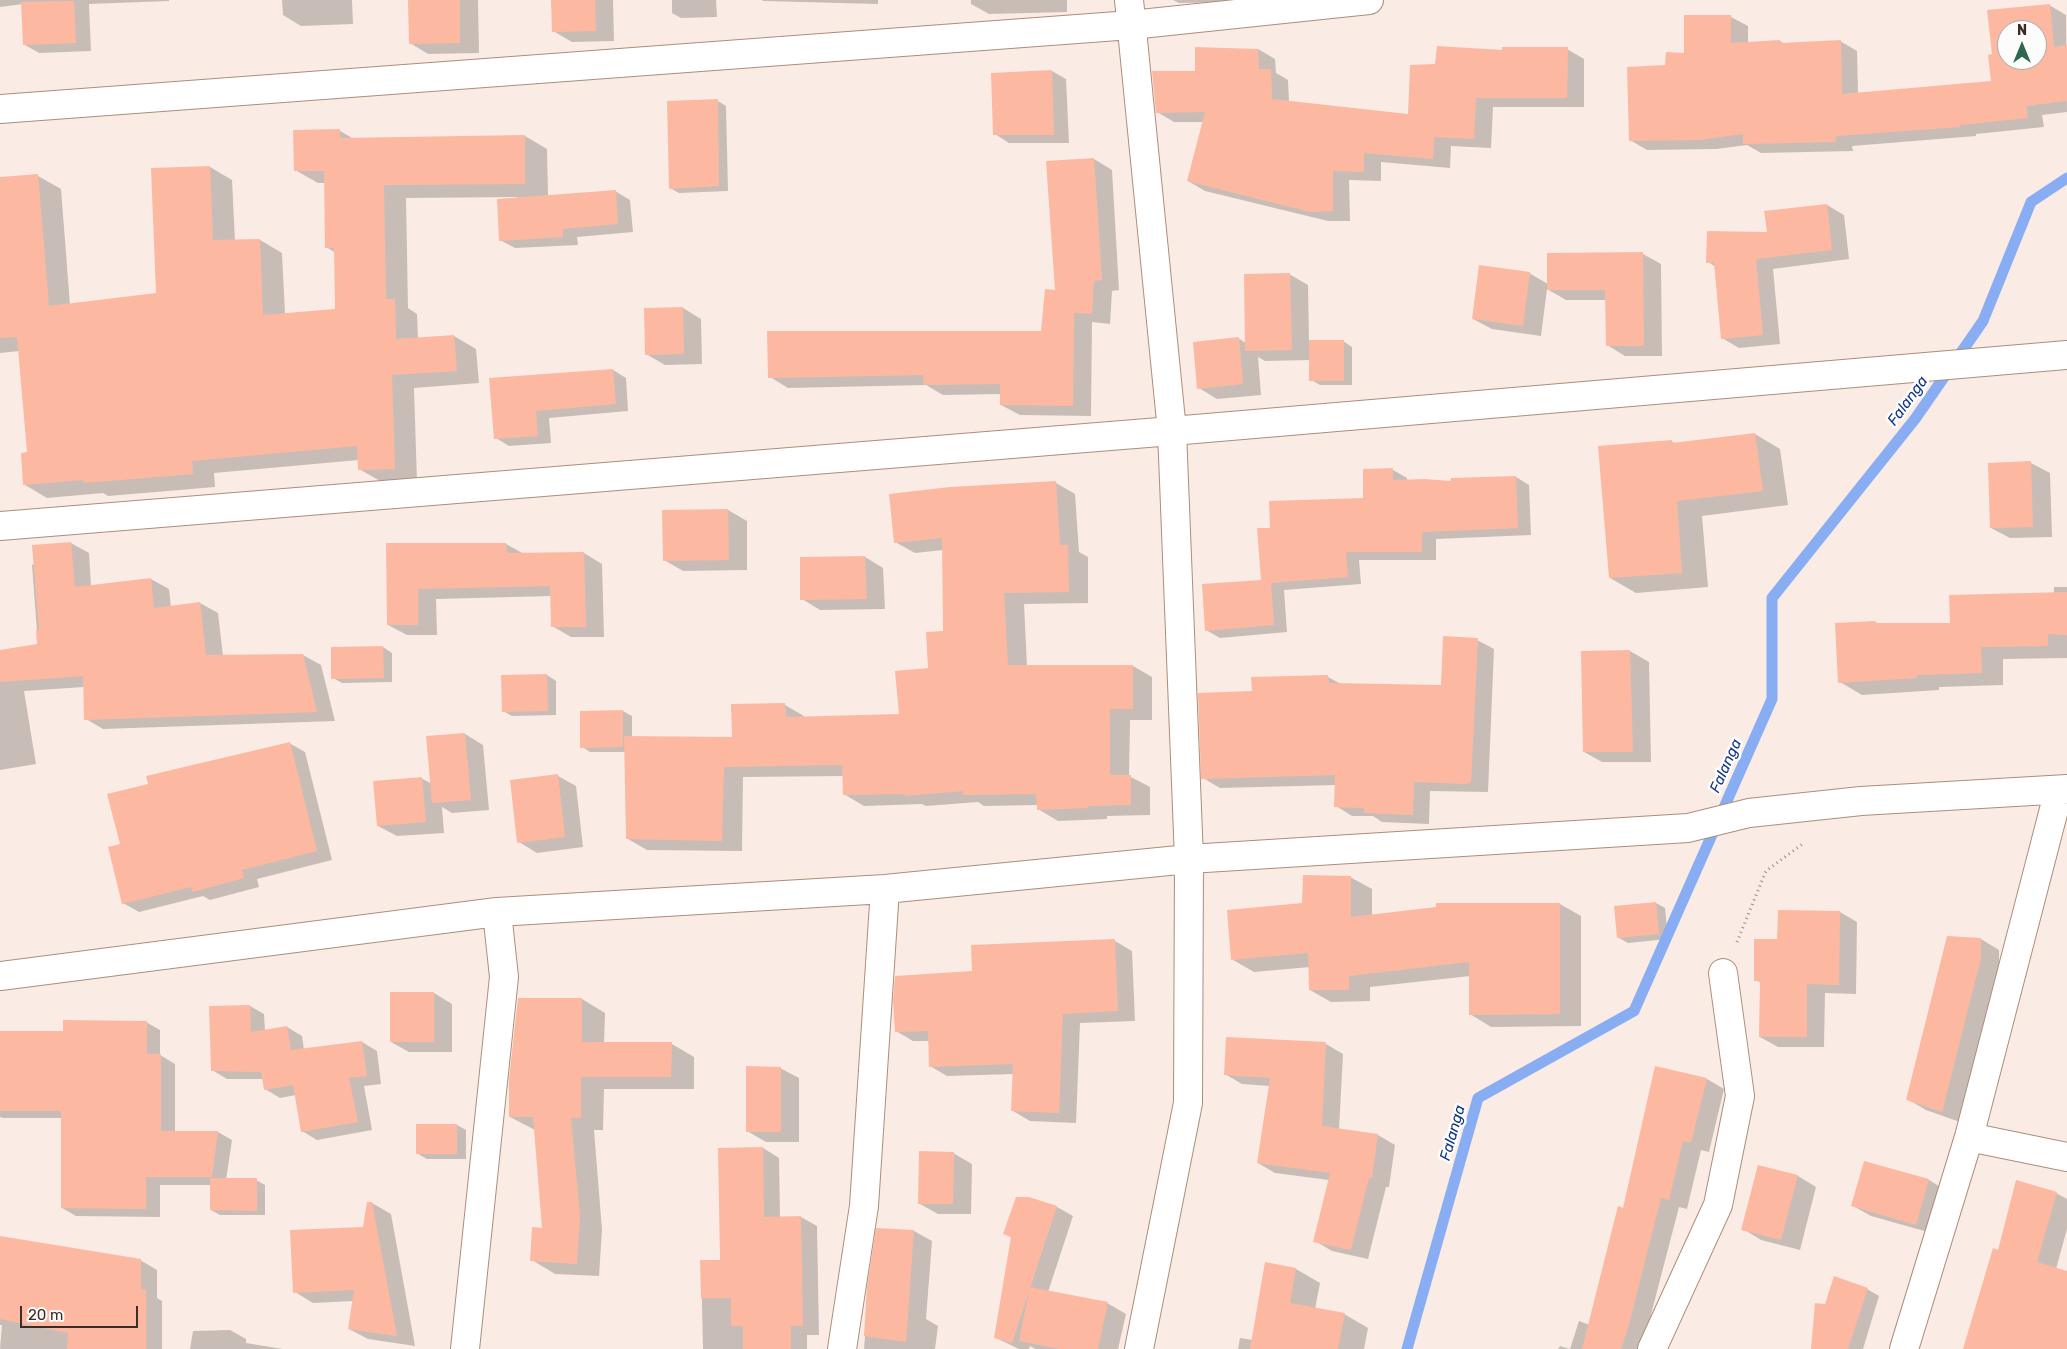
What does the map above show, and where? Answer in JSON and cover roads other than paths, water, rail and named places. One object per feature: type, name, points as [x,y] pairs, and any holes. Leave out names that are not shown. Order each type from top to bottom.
[{"type":"street","points":[[0,109],[1130,12],[1368,0]]},
{"type":"street","points":[[1130,12],[1172,431],[1189,859],[1188,1103],[1139,1349]]},
{"type":"street","points":[[0,526],[1172,431],[2067,355]]},
{"type":"street","points":[[0,976],[497,912],[885,889],[1189,859],[1688,828],[1749,813],[1861,801],[2063,789],[1969,1137],[1904,1349]]},
{"type":"street","points":[[842,1349],[864,1206],[885,889]]},
{"type":"street","points":[[465,1349],[504,977],[497,912]]},
{"type":"street","points":[[1652,1349],[1718,1205],[1740,1096],[1724,973]]},
{"type":"street","points":[[1969,1137],[2067,1157]]},
{"type":"waterway","name":"Falanga","points":[[1407,1349],[1478,1098],[1634,1011],[1772,699],[1772,598],[1915,419],[1983,321],[2031,202],[2067,178]]}]
